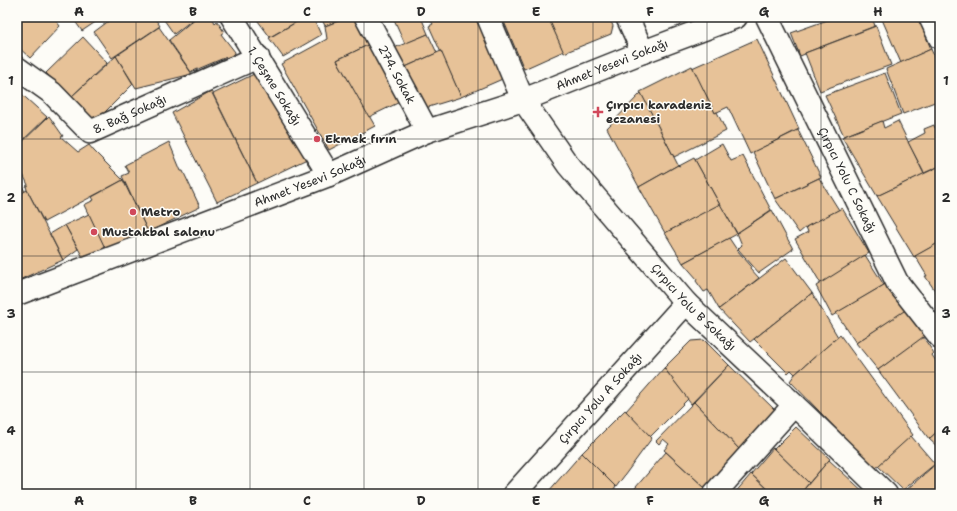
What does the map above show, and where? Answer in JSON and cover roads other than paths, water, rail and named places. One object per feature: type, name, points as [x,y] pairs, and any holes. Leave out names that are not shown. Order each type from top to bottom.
[{"type":"street","name":"1. Çeşme Sokağı","points":[[232,17],[258,57],[329,175]]},
{"type":"street","name":"274. Sokak","points":[[366,17],[427,131]]},
{"type":"street","name":"Çırpıcı Yolu B Sokağı","points":[[488,17],[524,100],[568,165],[686,303],[886,494]]},
{"type":"street","points":[[627,17],[643,52]]},
{"type":"street","name":"Ahmet Yesevi Sokağı","points":[[17,294],[329,175],[427,131],[524,100],[643,52],[736,17]]},
{"type":"street","name":"Çırpıcı Yolu C Sokağı","points":[[767,17],[898,282],[940,337]]},
{"type":"street","points":[[930,17],[940,38]]},
{"type":"street","name":"8. Bağ Sokağı","points":[[17,68],[52,93],[90,132],[258,57]]},
{"type":"street","name":"Çırpıcı Yolu A Sokağı","points":[[514,494],[686,303]]},
{"type":"street","points":[[714,494],[794,405]]},
{"type":"place","name":"Çırpıcı karadeniz eczanesi","points":[[598,112]]},
{"type":"place","name":"Ekmek fırın","points":[[317,139]]},
{"type":"place","name":"Metro","points":[[133,212]]},
{"type":"place","name":"Mustakbal salonu","points":[[94,232]]}]
